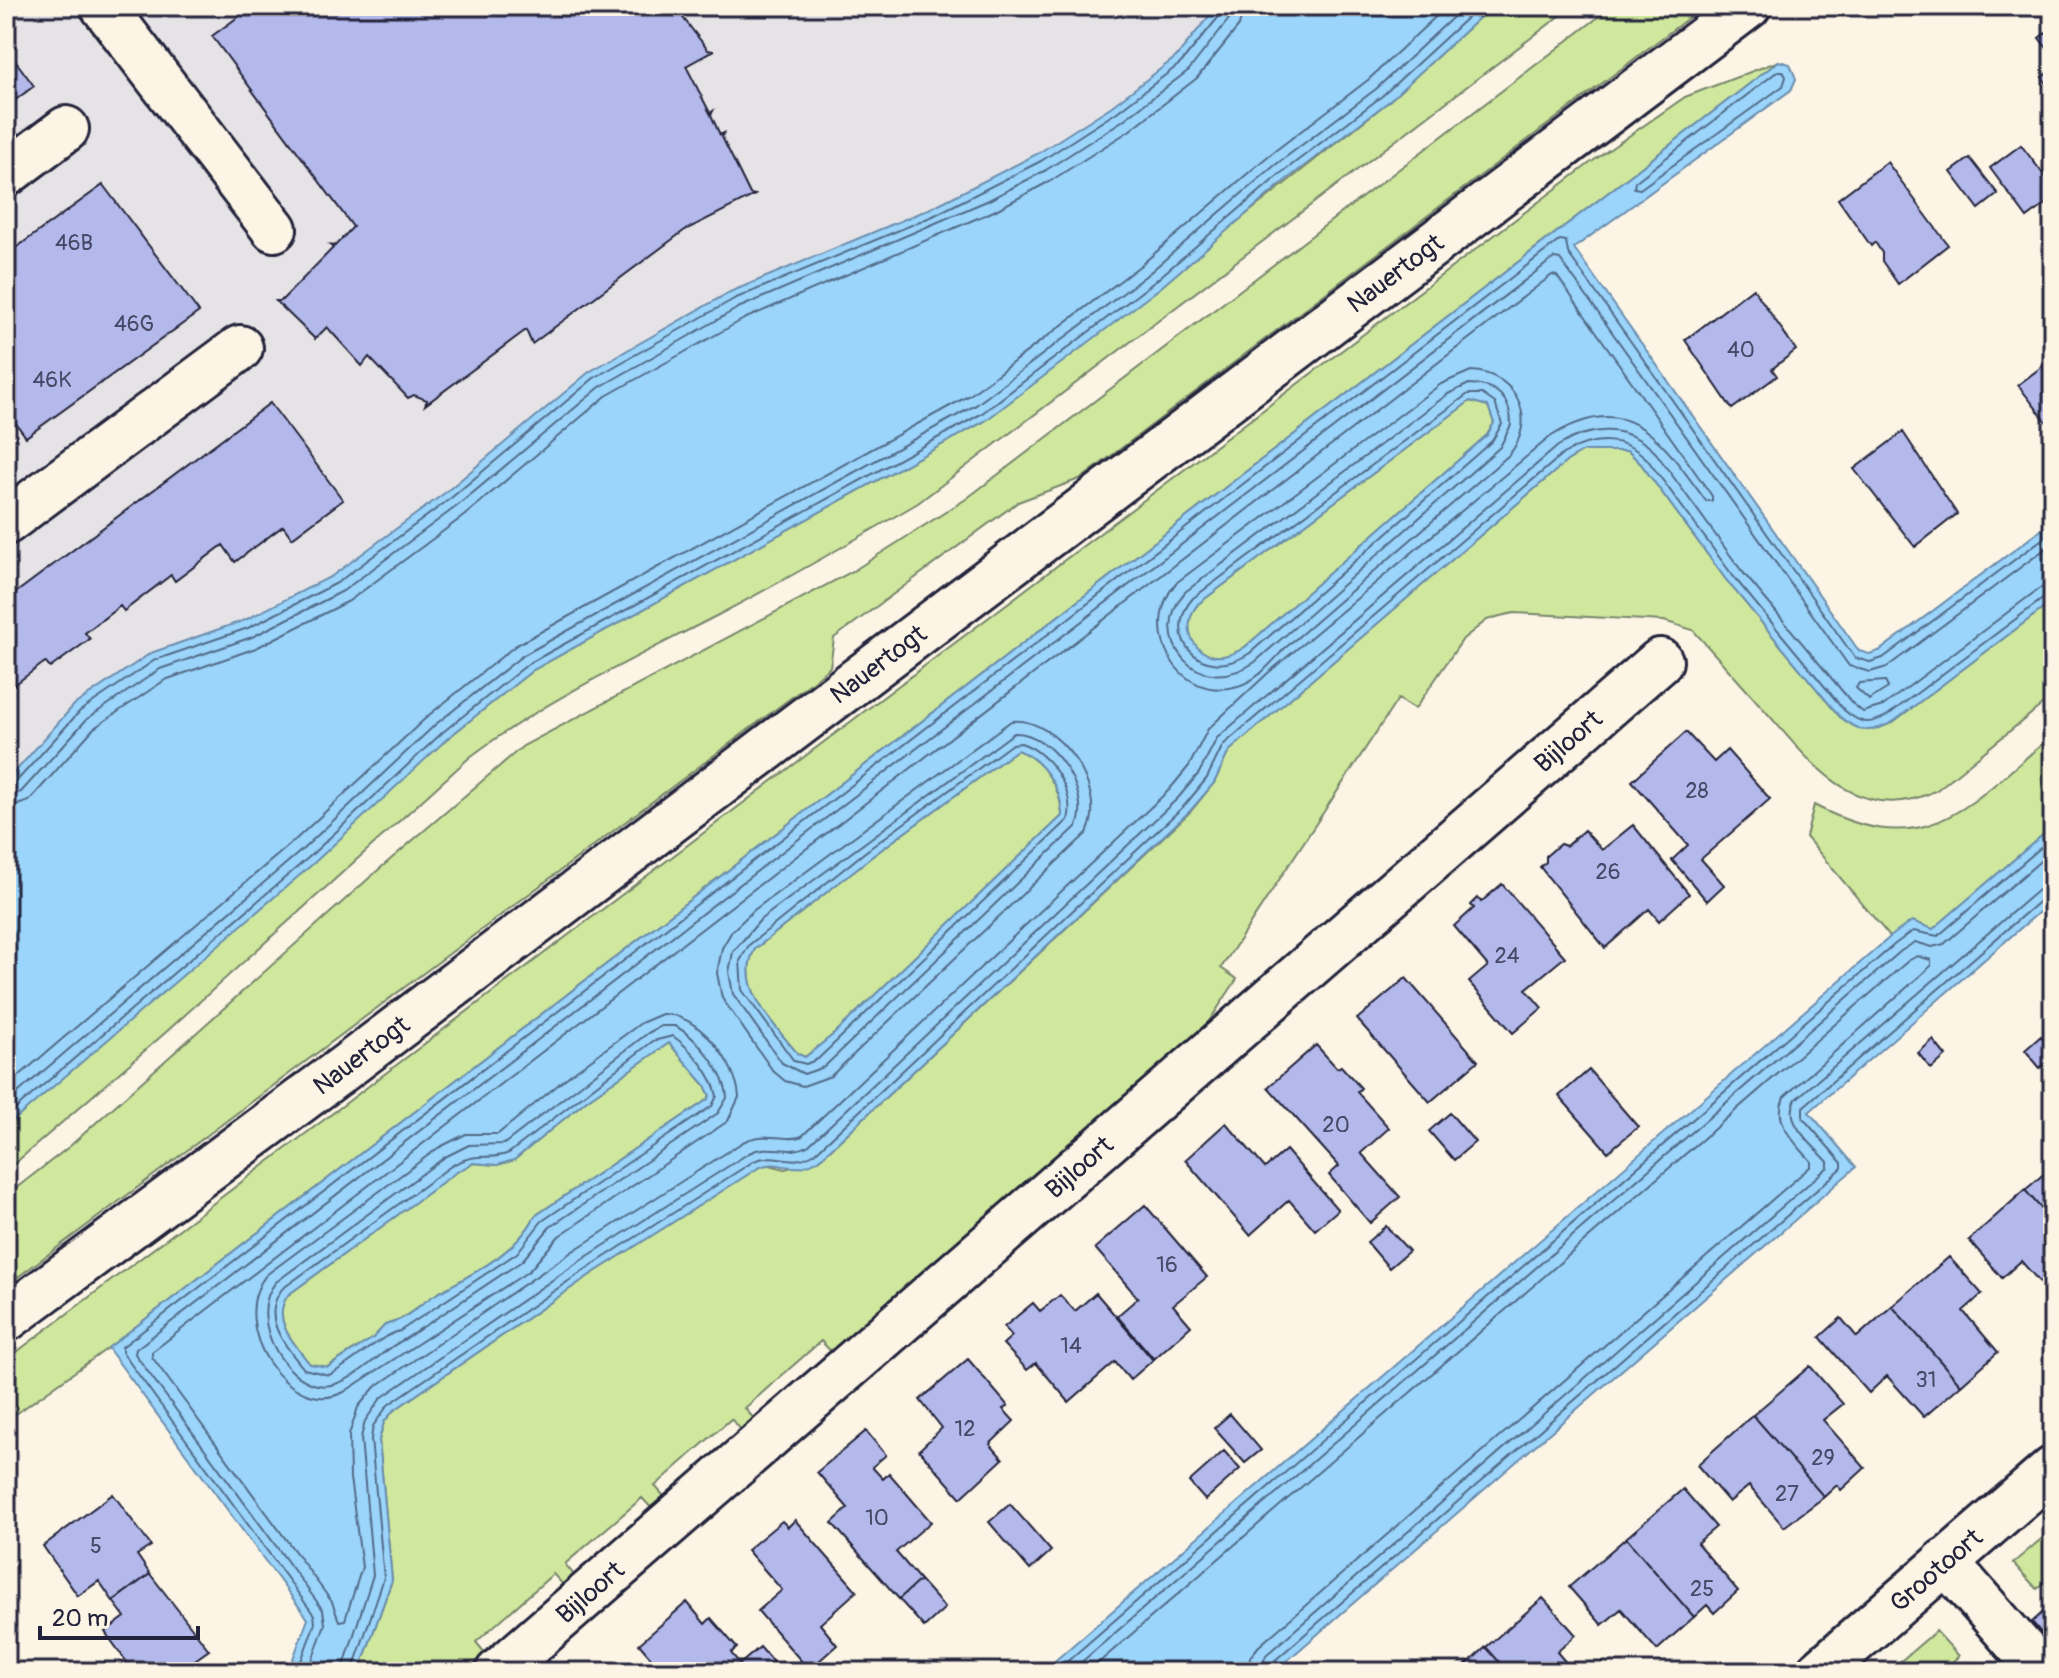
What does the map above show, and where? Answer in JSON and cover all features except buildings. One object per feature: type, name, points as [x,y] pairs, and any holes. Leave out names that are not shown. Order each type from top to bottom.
[{"type":"street","points":[[103,6],[274,229]]},
{"type":"street","name":"Nauertogt","points":[[6,1319],[331,1078],[1748,6]]},
{"type":"street","points":[[6,174],[66,129]]},
{"type":"street","points":[[6,522],[240,348]]},
{"type":"street","name":"Bijloort","points":[[498,1672],[1660,661]]},
{"type":"street","name":"Grootoort","points":[[1819,1672],[2053,1469]]},
{"type":"street","points":[[1945,1561],[2042,1672]]},
{"type":"shaded area","points":[[6,6],[1331,6],[6,1030]]},
{"type":"green space","points":[[1492,6],[1573,6],[918,503],[770,587],[561,698],[470,757],[165,1033],[6,1171],[6,1127],[448,738],[533,670],[985,421],[1388,102]]},
{"type":"green space","points":[[1613,6],[1704,6],[1082,478],[1018,502],[834,638],[830,667],[812,682],[6,1286],[6,1196],[70,1146],[377,871],[523,746],[853,571],[966,499]]},
{"type":"green space","points":[[1779,61],[108,1348],[6,1421],[6,1360],[1590,163],[1685,97]]},
{"type":"green space","points":[[1470,401],[1488,406],[1494,423],[1487,435],[1245,647],[1217,656],[1197,647],[1189,627],[1191,615],[1198,604]]},
{"type":"green space","points":[[1584,451],[1628,451],[1641,464],[1727,581],[1840,717],[1893,722],[2053,601],[2053,696],[1937,790],[1910,800],[1885,802],[1862,797],[1841,786],[1803,754],[1693,630],[1664,621],[1514,613],[1487,620],[1463,639],[1415,709],[1398,699],[1221,968],[1237,979],[1190,1050],[836,1357],[821,1341],[745,1408],[758,1424],[746,1435],[731,1419],[655,1486],[669,1502],[656,1513],[642,1498],[565,1564],[578,1580],[567,1589],[553,1574],[476,1642],[489,1658],[473,1672],[359,1672],[392,1580],[379,1440],[384,1422],[393,1411],[590,1275],[758,1168],[766,1164],[785,1169],[820,1159],[1191,811],[1214,783],[1229,751],[1567,461]]},
{"type":"green space","points":[[2053,735],[2053,826],[1933,930],[1912,922],[1890,937],[1806,837],[1814,805],[1854,822],[1887,829],[1917,828],[1944,819],[1996,784]]},
{"type":"green space","points":[[1017,750],[1043,768],[1059,796],[1062,816],[834,1034],[805,1057],[798,1054],[769,1018],[753,991],[750,963],[755,949],[870,858]]},
{"type":"green space","points":[[669,1043],[705,1085],[710,1096],[707,1100],[535,1216],[517,1241],[492,1261],[406,1316],[385,1325],[373,1338],[327,1367],[310,1364],[283,1323],[283,1304],[288,1295],[455,1173],[473,1163],[497,1165],[514,1160],[588,1099]]},
{"type":"green space","points":[[2053,1529],[2053,1575],[2037,1589],[2013,1563]]},
{"type":"green space","points":[[1936,1631],[1959,1656],[1941,1672],[1888,1672]]},
{"type":"water","points":[[1217,6],[1492,6],[1388,102],[1286,180],[1160,288],[985,421],[533,670],[448,738],[314,863],[6,1127],[6,782],[74,705],[151,653],[245,620],[332,576],[446,492],[589,372],[730,292],[929,209],[1037,154],[1112,106],[1176,57]]},
{"type":"water","points":[[1779,61],[1790,64],[1796,79],[1791,90],[1574,248],[1859,651],[1869,654],[1879,651],[2053,521],[2053,601],[1893,722],[1878,729],[1859,729],[1840,717],[1727,581],[1641,464],[1628,451],[1584,451],[1567,461],[1229,751],[1214,783],[1191,810],[820,1159],[801,1167],[766,1165],[758,1168],[590,1275],[393,1411],[384,1422],[379,1440],[392,1580],[359,1672],[288,1672],[308,1619],[108,1348]],"holes":[[[1470,401],[1488,406],[1494,423],[1487,435],[1245,647],[1217,656],[1197,647],[1189,627],[1191,615],[1198,604]],[[1017,750],[1035,760],[1049,776],[1059,796],[1062,816],[834,1034],[805,1057],[798,1054],[760,1005],[753,991],[750,963],[755,949],[870,858]],[[669,1043],[705,1085],[710,1096],[535,1216],[517,1241],[492,1261],[406,1316],[385,1325],[373,1338],[328,1367],[310,1364],[283,1323],[283,1304],[288,1295],[455,1173],[473,1163],[497,1165],[514,1160],[588,1099]]]},
{"type":"water","points":[[2053,826],[2053,900],[1809,1112],[1856,1167],[1274,1672],[1042,1672],[1890,937],[1912,921],[1933,929]]}]
